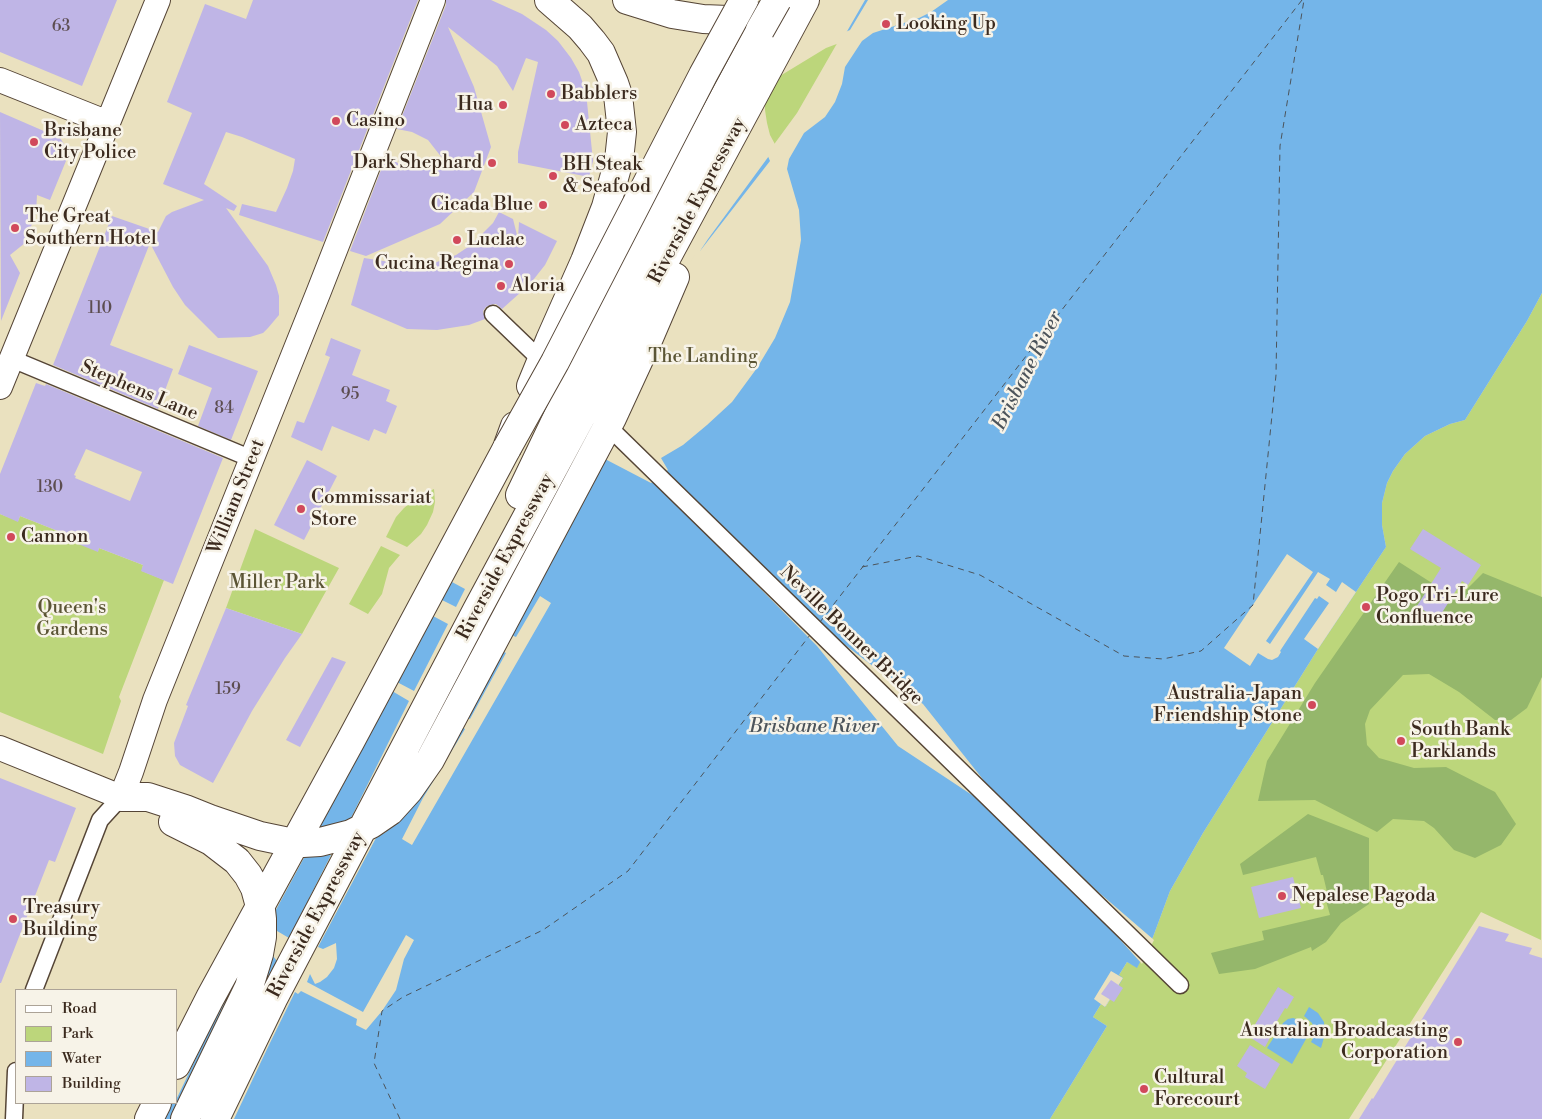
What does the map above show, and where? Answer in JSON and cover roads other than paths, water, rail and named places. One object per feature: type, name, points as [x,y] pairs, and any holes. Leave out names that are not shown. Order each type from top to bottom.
[{"type":"highway","points":[[506,448],[550,340],[598,231],[620,160],[622,132],[618,95],[608,68],[592,41],[580,27],[549,0]]},
{"type":"highway","points":[[627,0],[672,14],[718,20],[754,16],[803,0]]},
{"type":"highway","points":[[178,1061],[210,998],[351,740],[506,448],[555,362],[703,75],[744,0]]},
{"type":"highway","points":[[478,610],[523,488],[592,345],[777,0]]},
{"type":"highway","name":"Riverside Expressway","points":[[215,1119],[274,997],[803,0]]},
{"type":"highway","points":[[121,797],[146,811],[182,816],[273,839],[293,842],[329,840],[351,834],[366,827],[390,811],[415,782],[430,760],[612,418],[678,271],[707,183]]},
{"type":"highway","points":[[182,816],[200,834],[220,847],[242,867],[252,882],[258,896],[262,927],[259,954],[249,987],[185,1119]]},
{"type":"highway","points":[[149,1119],[156,1104]]},
{"type":"street","points":[[0,387],[158,0]]},
{"type":"street","name":"William Street","points":[[34,989],[100,820],[121,797],[155,700],[434,0]]},
{"type":"street","points":[[0,80],[108,123]]},
{"type":"street","name":"Neville Bonner Bridge","points":[[494,314],[1180,985]]},
{"type":"street","name":"Stephens Lane","points":[[12,359],[252,459]]},
{"type":"street","points":[[0,748],[121,797]]},
{"type":"street","points":[[14,1119],[15,1098]]},
{"type":"water","name":"Brisbane River","points":[[865,0],[1542,0],[1542,293],[1527,321],[1465,420],[1450,424],[1425,436],[1405,454],[1393,471],[1387,483],[1382,503],[1382,525],[1386,547],[1318,649],[1203,833],[1170,891],[1153,937],[1137,968],[1127,962],[1119,975],[1123,978],[1119,985],[1105,1007],[1101,1004],[1093,1017],[1107,1026],[1050,1119],[156,1119],[164,1104],[178,1104],[178,1074],[489,505],[645,333],[708,239],[799,115]]},
{"type":"water","points":[[1309,1007],[1318,1013],[1324,1022],[1325,1034],[1321,1048],[1311,1042],[1314,1036],[1314,1029],[1312,1023],[1304,1016]]},
{"type":"water","points":[[1293,1018],[1304,1023],[1308,1032],[1292,1064],[1267,1048],[1283,1023]]},
{"type":"place","name":"Looking Up","points":[[886,24]]},
{"type":"place","name":"Babblers","points":[[551,94]]},
{"type":"place","name":"Hua","points":[[503,105]]},
{"type":"place","name":"Casino","points":[[336,121]]},
{"type":"place","name":"Azteca","points":[[565,125]]},
{"type":"place","name":"Brisbane City Police","points":[[34,142]]},
{"type":"place","name":"Dark Shephard","points":[[492,163]]},
{"type":"place","name":"BH Steak & Seafood","points":[[553,176]]},
{"type":"place","name":"Cicada Blue","points":[[543,205]]},
{"type":"place","name":"The Great Southern Hotel","points":[[15,228]]},
{"type":"place","name":"Luclac","points":[[457,240]]},
{"type":"place","name":"Cucina Regina","points":[[509,264]]},
{"type":"place","name":"Aloria","points":[[501,286]]},
{"type":"place","name":"Commissariat Store","points":[[301,509]]},
{"type":"place","name":"Cannon","points":[[11,537]]},
{"type":"place","name":"Pogo Tri-Lure Confluence","points":[[1366,607]]},
{"type":"place","name":"Australia-Japan Friendship Stone","points":[[1312,705]]},
{"type":"place","name":"South Bank Parklands","points":[[1401,741]]},
{"type":"place","name":"Nepalese Pagoda","points":[[1282,896]]},
{"type":"place","name":"Treasury Building","points":[[13,919]]},
{"type":"place","name":"Australian Broadcasting Corporation","points":[[1458,1042]]},
{"type":"place","name":"Cultural Forecourt","points":[[1144,1089]]},
{"type":"park label","name":"The Landing","points":[[703,357]]},
{"type":"park label","name":"Miller Park","points":[[277,583]]},
{"type":"park label","name":"Queen's Gardens","points":[[72,619]]}]
